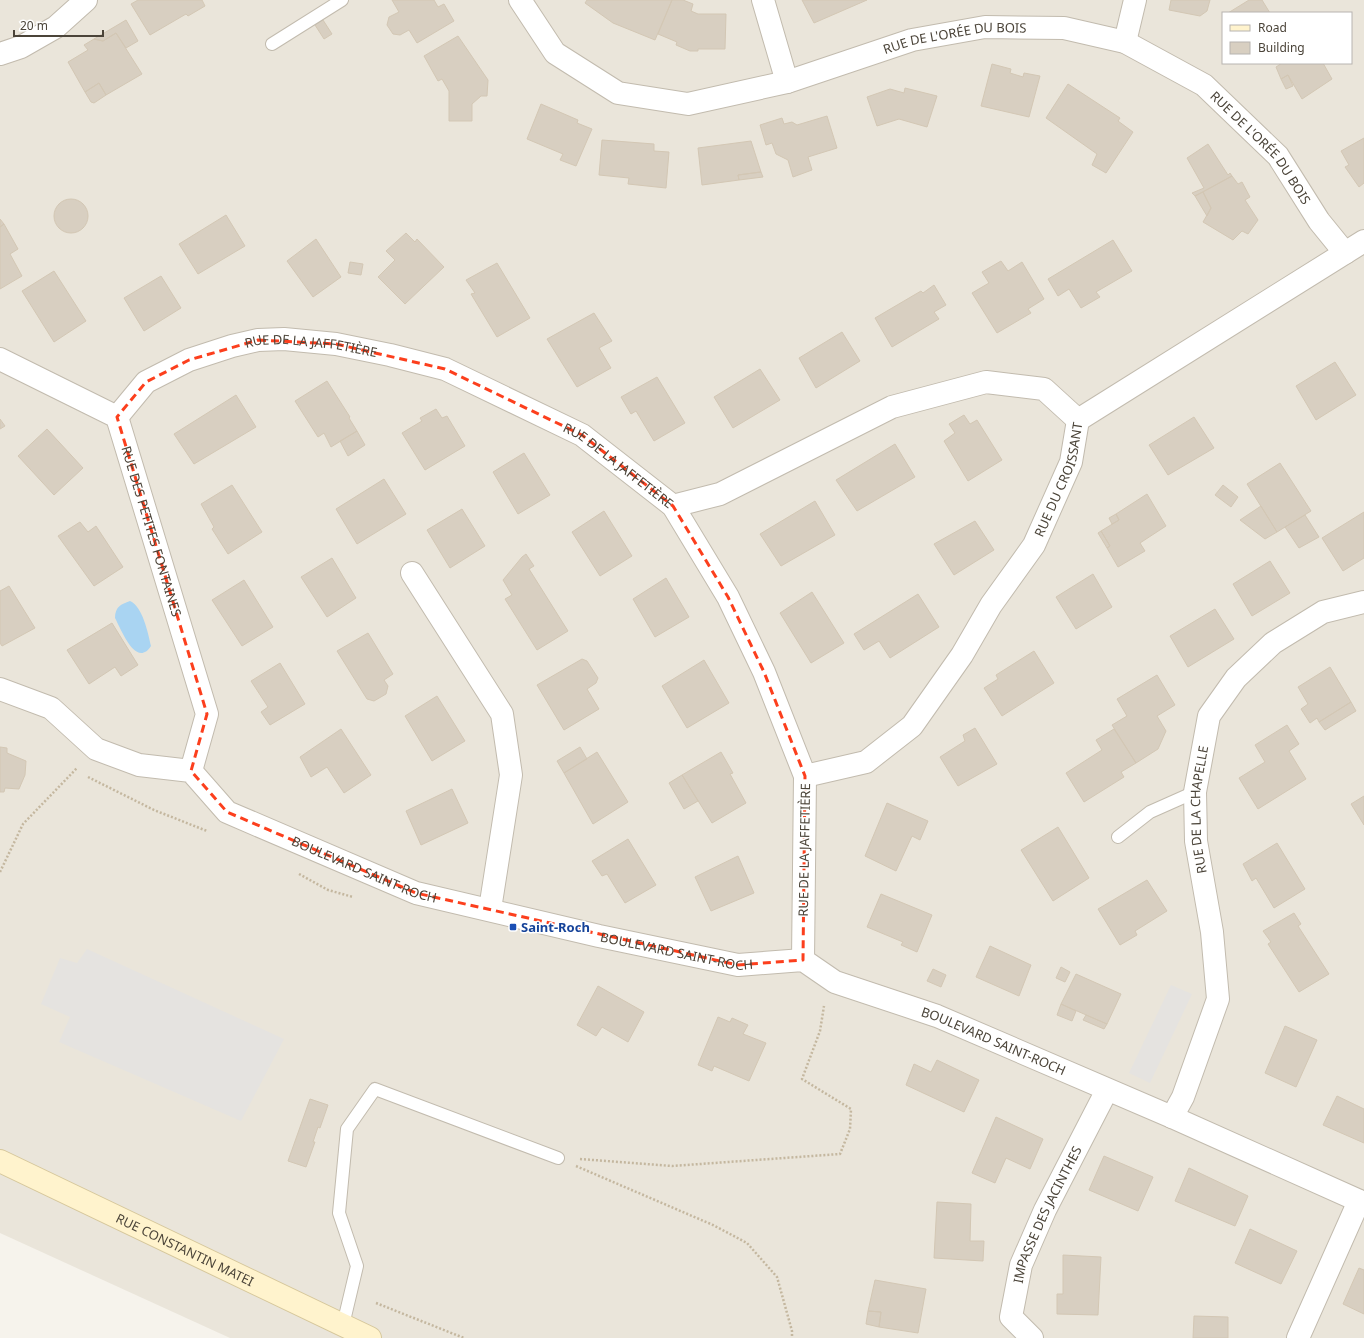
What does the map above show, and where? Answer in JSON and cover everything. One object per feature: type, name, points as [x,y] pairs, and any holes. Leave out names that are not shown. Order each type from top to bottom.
[{"type":"street","points":[[0,54],[21,47],[56,27],[86,0]]},
{"type":"street","name":"RUE DE L'ORÉE DU BOIS","points":[[520,0],[555,53],[618,93],[688,104],[787,82],[912,40],[985,27],[1064,28],[1125,42],[1204,85],[1216,96],[1278,156],[1319,221],[1345,253]]},
{"type":"street","points":[[763,0],[787,82]]},
{"type":"street","points":[[1125,42],[1135,0]]},
{"type":"street","points":[[1078,420],[1364,241]]},
{"type":"street","name":"RUE DE LA JAFFETIÈRE","points":[[117,417],[146,382],[196,357],[258,340],[284,339],[336,344],[390,355],[452,372],[582,435],[673,506],[728,597],[764,672],[805,776],[803,960]]},
{"type":"street","points":[[0,359],[117,417]]},
{"type":"street","name":"RUE DU CROISSANT","points":[[673,506],[720,494],[892,407],[986,382],[1044,389],[1078,420],[1072,462],[1034,545],[991,605],[962,655],[912,726],[866,762],[805,776]]},
{"type":"street","name":"RUE DES PETITES FONTAINES","points":[[117,417],[207,714],[191,771]]},
{"type":"street","points":[[412,573],[502,714],[511,775],[490,910]]},
{"type":"street","name":"RUE DE LA CHAPELLE","points":[[1172,1117],[1183,1097],[1218,999],[1212,932],[1196,841],[1195,792],[1209,716],[1236,678],[1273,644],[1323,612],[1364,602]]},
{"type":"street","points":[[0,689],[51,708],[96,749],[139,765],[191,771]]},
{"type":"street","name":"BOULEVARD SAINT-ROCH","points":[[191,771],[227,812],[416,892],[599,936],[738,965],[803,960],[835,982],[937,1016],[1172,1117],[1362,1202]]},
{"type":"street","name":"IMPASSE DES JACINTHES","points":[[1032,1338],[1011,1317],[1021,1265],[1045,1210],[1107,1090]]},
{"type":"street","name":"RUE CONSTANTIN MATEI","points":[[0,1161],[370,1338]]},
{"type":"street","points":[[1298,1338],[1362,1202]]},
{"type":"lane","points":[[272,44],[342,0]]},
{"type":"lane","points":[[1118,837],[1150,812],[1195,792]]},
{"type":"lane","points":[[343,1325],[357,1266],[339,1213],[347,1129],[375,1089],[558,1158]]},
{"type":"path","points":[[0,872],[23,824],[96,749]]},
{"type":"path","points":[[558,1158],[672,1166],[840,1154],[850,1129],[851,1109],[802,1080],[820,1031],[823,1008],[835,982]]},
{"type":"path","points":[[558,1158],[713,1225],[747,1243],[777,1277],[792,1331],[792,1338]]},
{"type":"path","points":[[376,1303],[464,1338]]},
{"type":"highlighted area","points":[[258,340],[336,344],[445,369],[582,435],[673,506],[728,597],[764,672],[805,776],[803,960],[738,965],[416,893],[227,812],[191,771],[207,714],[117,417],[146,382],[189,360]]},
{"type":"shaded area","points":[[0,0],[1364,0],[1364,1338],[230,1338],[0,1233]]},
{"type":"shaded area","points":[[87,949],[284,1039],[241,1121],[59,1042],[70,1017],[41,1004],[60,958],[77,963]]},
{"type":"shaded area","points":[[1171,985],[1192,994],[1150,1083],[1129,1073]]},
{"type":"water","points":[[130,601],[135,604],[142,614],[151,646],[145,652],[140,653],[130,645],[115,618],[116,611],[119,606]]},
{"type":"building","points":[[138,0],[202,0],[205,6],[188,16],[186,14],[150,35],[131,4]]},
{"type":"building","points":[[392,0],[434,0],[438,7],[444,4],[454,21],[417,43],[409,30],[400,35],[393,34],[387,25],[389,17],[399,12]]},
{"type":"building","points":[[587,0],[672,0],[655,40],[613,23],[585,3]]},
{"type":"building","points":[[672,0],[683,0],[693,4],[691,11],[698,14],[726,14],[725,49],[698,49],[698,51],[690,51],[676,45],[677,42],[658,34]]},
{"type":"building","points":[[802,0],[867,0],[814,23]]},
{"type":"building","points":[[1171,0],[1210,0],[1207,11],[1200,16],[1169,10]]},
{"type":"building","points":[[1249,0],[1262,0],[1269,12],[1230,12]]},
{"type":"building","points":[[126,20],[138,41],[126,48],[116,33],[103,41],[94,39]]},
{"type":"building","points":[[323,20],[332,34],[324,39],[315,25]]},
{"type":"building","points":[[116,33],[142,74],[106,95],[99,83],[85,92],[68,62],[88,50],[84,45],[94,39],[103,41]]},
{"type":"building","points":[[458,36],[488,80],[487,96],[481,96],[472,104],[472,121],[449,121],[449,91],[442,79],[438,81],[424,56]]},
{"type":"building","points":[[992,64],[1011,69],[1010,73],[1023,77],[1024,73],[1040,76],[1029,117],[981,106]]},
{"type":"building","points":[[1280,64],[1324,64],[1332,79],[1302,99],[1288,75],[1281,79],[1276,67]]},
{"type":"building","points":[[1288,75],[1293,86],[1286,89],[1281,79]]},
{"type":"building","points":[[99,83],[106,95],[94,103],[91,102],[85,92]]},
{"type":"building","points":[[1068,84],[1120,118],[1118,121],[1133,132],[1106,173],[1092,165],[1097,154],[1046,118]]},
{"type":"building","points":[[905,88],[937,96],[927,127],[899,119],[877,126],[867,97],[890,89],[904,93]]},
{"type":"building","points":[[541,104],[578,120],[577,123],[592,129],[576,166],[560,160],[563,154],[527,139]]},
{"type":"building","points":[[827,116],[837,148],[808,157],[812,170],[793,177],[788,160],[776,154],[772,143],[766,145],[760,125],[782,118],[784,124],[792,122],[797,125]]},
{"type":"building","points":[[1364,138],[1364,183],[1359,187],[1345,167],[1349,165],[1341,151]]},
{"type":"building","points":[[602,140],[654,144],[654,151],[669,152],[666,188],[628,184],[629,178],[599,175]]},
{"type":"building","points":[[751,141],[761,172],[738,175],[739,180],[702,185],[698,148]]},
{"type":"building","points":[[1208,144],[1228,175],[1230,173],[1232,176],[1195,196],[1192,193],[1204,188],[1187,158]]},
{"type":"building","points":[[761,172],[763,177],[739,180],[738,175]]},
{"type":"building","points":[[1232,176],[1238,184],[1242,182],[1250,197],[1245,200],[1258,220],[1248,234],[1242,231],[1233,240],[1203,222],[1211,208],[1203,192]]},
{"type":"building","points":[[1203,192],[1211,208],[1207,216],[1195,196]]},
{"type":"building","points":[[71,199],[83,204],[88,216],[83,228],[71,233],[59,228],[54,216],[59,204]]},
{"type":"building","points":[[226,215],[245,246],[198,274],[179,244]]},
{"type":"building","points":[[0,219],[4,224],[0,227]]},
{"type":"building","points":[[4,224],[18,249],[10,254],[22,276],[0,289],[0,227]]},
{"type":"building","points":[[406,233],[415,242],[417,239],[444,267],[405,304],[378,277],[395,260],[386,251]]},
{"type":"building","points":[[316,239],[341,277],[313,297],[287,261]]},
{"type":"building","points":[[1113,240],[1132,271],[1096,292],[1100,297],[1081,308],[1069,289],[1058,296],[1048,279]]},
{"type":"building","points":[[1001,261],[1008,271],[1022,262],[1044,299],[1028,309],[1031,313],[997,333],[972,293],[989,283],[982,272]]},
{"type":"building","points":[[350,262],[363,264],[361,275],[348,273]]},
{"type":"building","points":[[497,263],[530,318],[497,337],[471,294],[475,293],[466,280]]},
{"type":"building","points":[[54,271],[86,321],[54,342],[22,291]]},
{"type":"building","points":[[161,276],[181,308],[144,331],[124,298]]},
{"type":"building","points":[[934,285],[946,305],[934,312],[939,319],[892,347],[875,318],[921,291],[923,293]]},
{"type":"building","points":[[594,313],[612,341],[599,348],[611,368],[577,387],[547,339]]},
{"type":"building","points":[[842,332],[860,361],[816,388],[799,358]]},
{"type":"building","points":[[1335,362],[1356,395],[1316,420],[1296,386]]},
{"type":"building","points":[[760,369],[780,400],[733,428],[714,397]]},
{"type":"building","points":[[657,377],[685,423],[654,441],[636,411],[631,414],[621,397]]},
{"type":"building","points":[[327,381],[350,417],[349,418],[357,431],[331,447],[324,433],[318,437],[295,401]]},
{"type":"building","points":[[236,395],[256,427],[194,464],[174,434]]},
{"type":"building","points":[[436,409],[442,418],[447,416],[465,446],[425,470],[402,433],[422,421],[420,418]]},
{"type":"building","points":[[964,415],[970,424],[977,420],[1002,460],[968,481],[944,441],[955,433],[949,424]]},
{"type":"building","points":[[1194,417],[1214,448],[1168,475],[1149,445]]},
{"type":"building","points":[[0,419],[5,426],[0,429]]},
{"type":"building","points":[[47,429],[83,468],[54,495],[18,456]]},
{"type":"building","points":[[357,431],[365,445],[348,456],[340,441]]},
{"type":"building","points":[[895,444],[915,477],[857,511],[836,480]]},
{"type":"building","points":[[524,453],[550,495],[518,514],[493,472]]},
{"type":"building","points":[[1280,463],[1311,511],[1277,532],[1247,484]]},
{"type":"building","points":[[384,479],[406,514],[357,544],[336,509]]},
{"type":"building","points":[[232,485],[262,532],[228,554],[212,529],[214,527],[201,504]]},
{"type":"building","points":[[1223,485],[1238,497],[1231,507],[1215,495]]},
{"type":"building","points":[[1147,494],[1166,526],[1140,543],[1145,551],[1118,567],[1107,548],[1110,546],[1101,531],[1119,520],[1116,514]]},
{"type":"building","points":[[815,501],[835,535],[781,566],[760,534]]},
{"type":"building","points":[[1261,506],[1277,532],[1265,539],[1240,520]]},
{"type":"building","points":[[462,509],[485,546],[450,568],[427,530]]},
{"type":"building","points":[[604,511],[632,556],[600,576],[572,532]]},
{"type":"building","points":[[1364,512],[1364,558],[1343,571],[1322,538]]},
{"type":"building","points":[[1116,514],[1119,520],[1112,524],[1109,518]]},
{"type":"building","points":[[1305,515],[1319,537],[1299,548],[1285,527]]},
{"type":"building","points":[[975,521],[994,550],[954,575],[934,544]]},
{"type":"building","points":[[80,522],[88,532],[96,526],[123,567],[94,586],[58,536]]},
{"type":"building","points":[[1101,531],[1110,546],[1107,548],[1098,533]]},
{"type":"building","points":[[526,554],[534,566],[529,569],[568,631],[537,650],[505,599],[512,595],[503,580]]},
{"type":"building","points":[[332,558],[356,598],[327,617],[301,577]]},
{"type":"building","points":[[1270,561],[1290,593],[1252,616],[1233,584]]},
{"type":"building","points":[[1093,574],[1112,607],[1076,629],[1056,597]]},
{"type":"building","points":[[666,578],[689,617],[655,637],[633,599]]},
{"type":"building","points":[[244,580],[273,627],[242,646],[212,600]]},
{"type":"building","points":[[9,586],[35,628],[2,646],[0,643],[0,591]]},
{"type":"building","points":[[812,592],[844,643],[811,663],[780,613]]},
{"type":"building","points":[[918,594],[939,627],[890,658],[879,641],[864,650],[854,634]]},
{"type":"building","points":[[1215,609],[1234,639],[1188,667],[1170,636]]},
{"type":"building","points":[[112,623],[138,665],[121,676],[115,667],[89,684],[67,650]]},
{"type":"building","points":[[368,633],[393,674],[384,680],[388,686],[386,694],[374,701],[367,699],[337,651]]},
{"type":"building","points":[[1034,651],[1054,683],[1002,716],[984,688],[998,679],[996,675]]},
{"type":"building","points":[[582,659],[587,661],[598,678],[596,683],[587,689],[599,709],[564,730],[537,685]]},
{"type":"building","points":[[704,660],[729,703],[687,728],[662,686]]},
{"type":"building","points":[[280,663],[305,704],[270,725],[261,712],[268,707],[251,681]]},
{"type":"building","points":[[1330,667],[1351,702],[1319,722],[1317,718],[1310,723],[1301,709],[1308,704],[1298,687]]},
{"type":"building","points":[[1157,675],[1175,705],[1157,716],[1166,731],[1158,749],[1136,763],[1112,725],[1127,716],[1117,699]]},
{"type":"building","points":[[437,696],[465,741],[432,761],[405,716]]},
{"type":"building","points":[[1351,702],[1356,711],[1325,730],[1319,722]]},
{"type":"building","points":[[1287,725],[1299,744],[1289,751],[1306,779],[1258,809],[1239,778],[1265,762],[1255,745]]},
{"type":"building","points":[[975,728],[997,764],[958,786],[940,757],[965,741],[963,735]]},
{"type":"building","points":[[341,729],[371,775],[344,793],[327,767],[311,777],[300,757]]},
{"type":"building","points":[[1114,729],[1136,763],[1121,772],[1124,777],[1084,802],[1066,773],[1102,750],[1096,740]]},
{"type":"building","points":[[0,747],[7,748],[7,753],[26,761],[25,775],[19,789],[5,788],[4,792],[0,792]]},
{"type":"building","points":[[580,747],[587,759],[564,773],[557,761]]},
{"type":"building","points":[[597,752],[628,802],[593,824],[564,773]]},
{"type":"building","points":[[721,752],[733,773],[730,774],[746,803],[712,823],[682,775]]},
{"type":"building","points":[[682,775],[698,801],[684,809],[669,783]]},
{"type":"building","points":[[452,789],[468,823],[421,845],[406,811]]},
{"type":"building","points":[[1364,796],[1364,825],[1351,804]]},
{"type":"building","points":[[887,803],[928,821],[920,840],[912,836],[896,871],[865,856]]},
{"type":"building","points":[[1058,827],[1089,878],[1053,901],[1021,850]]},
{"type":"building","points":[[628,839],[656,885],[625,903],[607,874],[602,876],[592,861]]},
{"type":"building","points":[[1277,843],[1305,889],[1274,908],[1256,878],[1252,881],[1243,864]]},
{"type":"building","points":[[738,856],[754,893],[711,911],[695,877]]},
{"type":"building","points":[[1147,880],[1167,911],[1135,931],[1137,935],[1120,945],[1098,909]]},
{"type":"building","points":[[881,894],[932,915],[917,952],[901,945],[903,942],[867,927]]},
{"type":"building","points":[[1294,913],[1301,924],[1298,926],[1329,974],[1299,992],[1268,944],[1271,942],[1263,931]]},
{"type":"building","points":[[990,946],[1031,965],[1019,996],[976,977]]},
{"type":"building","points":[[1061,967],[1070,972],[1065,982],[1056,978]]},
{"type":"building","points":[[933,969],[946,975],[941,987],[927,981]]},
{"type":"building","points":[[1076,974],[1121,994],[1107,1024],[1061,1004]]},
{"type":"building","points":[[598,986],[644,1012],[628,1042],[602,1027],[596,1036],[577,1025]]},
{"type":"building","points":[[1061,1004],[1076,1011],[1072,1021],[1057,1015]]},
{"type":"building","points":[[1086,1015],[1107,1024],[1104,1029],[1083,1020]]},
{"type":"building","points":[[718,1017],[730,1022],[732,1018],[748,1025],[743,1034],[766,1043],[749,1081],[714,1066],[712,1071],[698,1065]]},
{"type":"building","points":[[1285,1026],[1317,1040],[1296,1087],[1265,1073]]},
{"type":"building","points":[[937,1060],[979,1080],[964,1112],[906,1085],[914,1064],[931,1072]]},
{"type":"building","points":[[1337,1096],[1364,1109],[1364,1143],[1323,1125]]},
{"type":"building","points":[[310,1099],[328,1105],[320,1128],[318,1127],[313,1142],[315,1142],[306,1167],[288,1161]]},
{"type":"building","points":[[996,1117],[1043,1139],[1030,1169],[1006,1158],[995,1183],[972,1173]]},
{"type":"building","points":[[1104,1156],[1153,1177],[1138,1211],[1089,1190]]},
{"type":"building","points":[[1189,1168],[1248,1196],[1235,1226],[1175,1201]]},
{"type":"building","points":[[937,1202],[971,1204],[970,1241],[984,1241],[983,1261],[934,1258]]},
{"type":"building","points":[[1250,1229],[1297,1251],[1281,1284],[1235,1263]]},
{"type":"building","points":[[1063,1255],[1101,1257],[1098,1315],[1057,1314],[1057,1294],[1063,1294]]},
{"type":"building","points":[[1359,1268],[1364,1270],[1364,1314],[1343,1304]]},
{"type":"building","points":[[875,1280],[926,1289],[918,1333],[879,1327],[881,1312],[868,1311]]},
{"type":"building","points":[[868,1311],[881,1312],[879,1327],[866,1324]]},
{"type":"building","points":[[1194,1316],[1228,1317],[1228,1338],[1193,1338]]},
{"type":"place","name":"Saint-Roch","points":[[513,927]]}]
